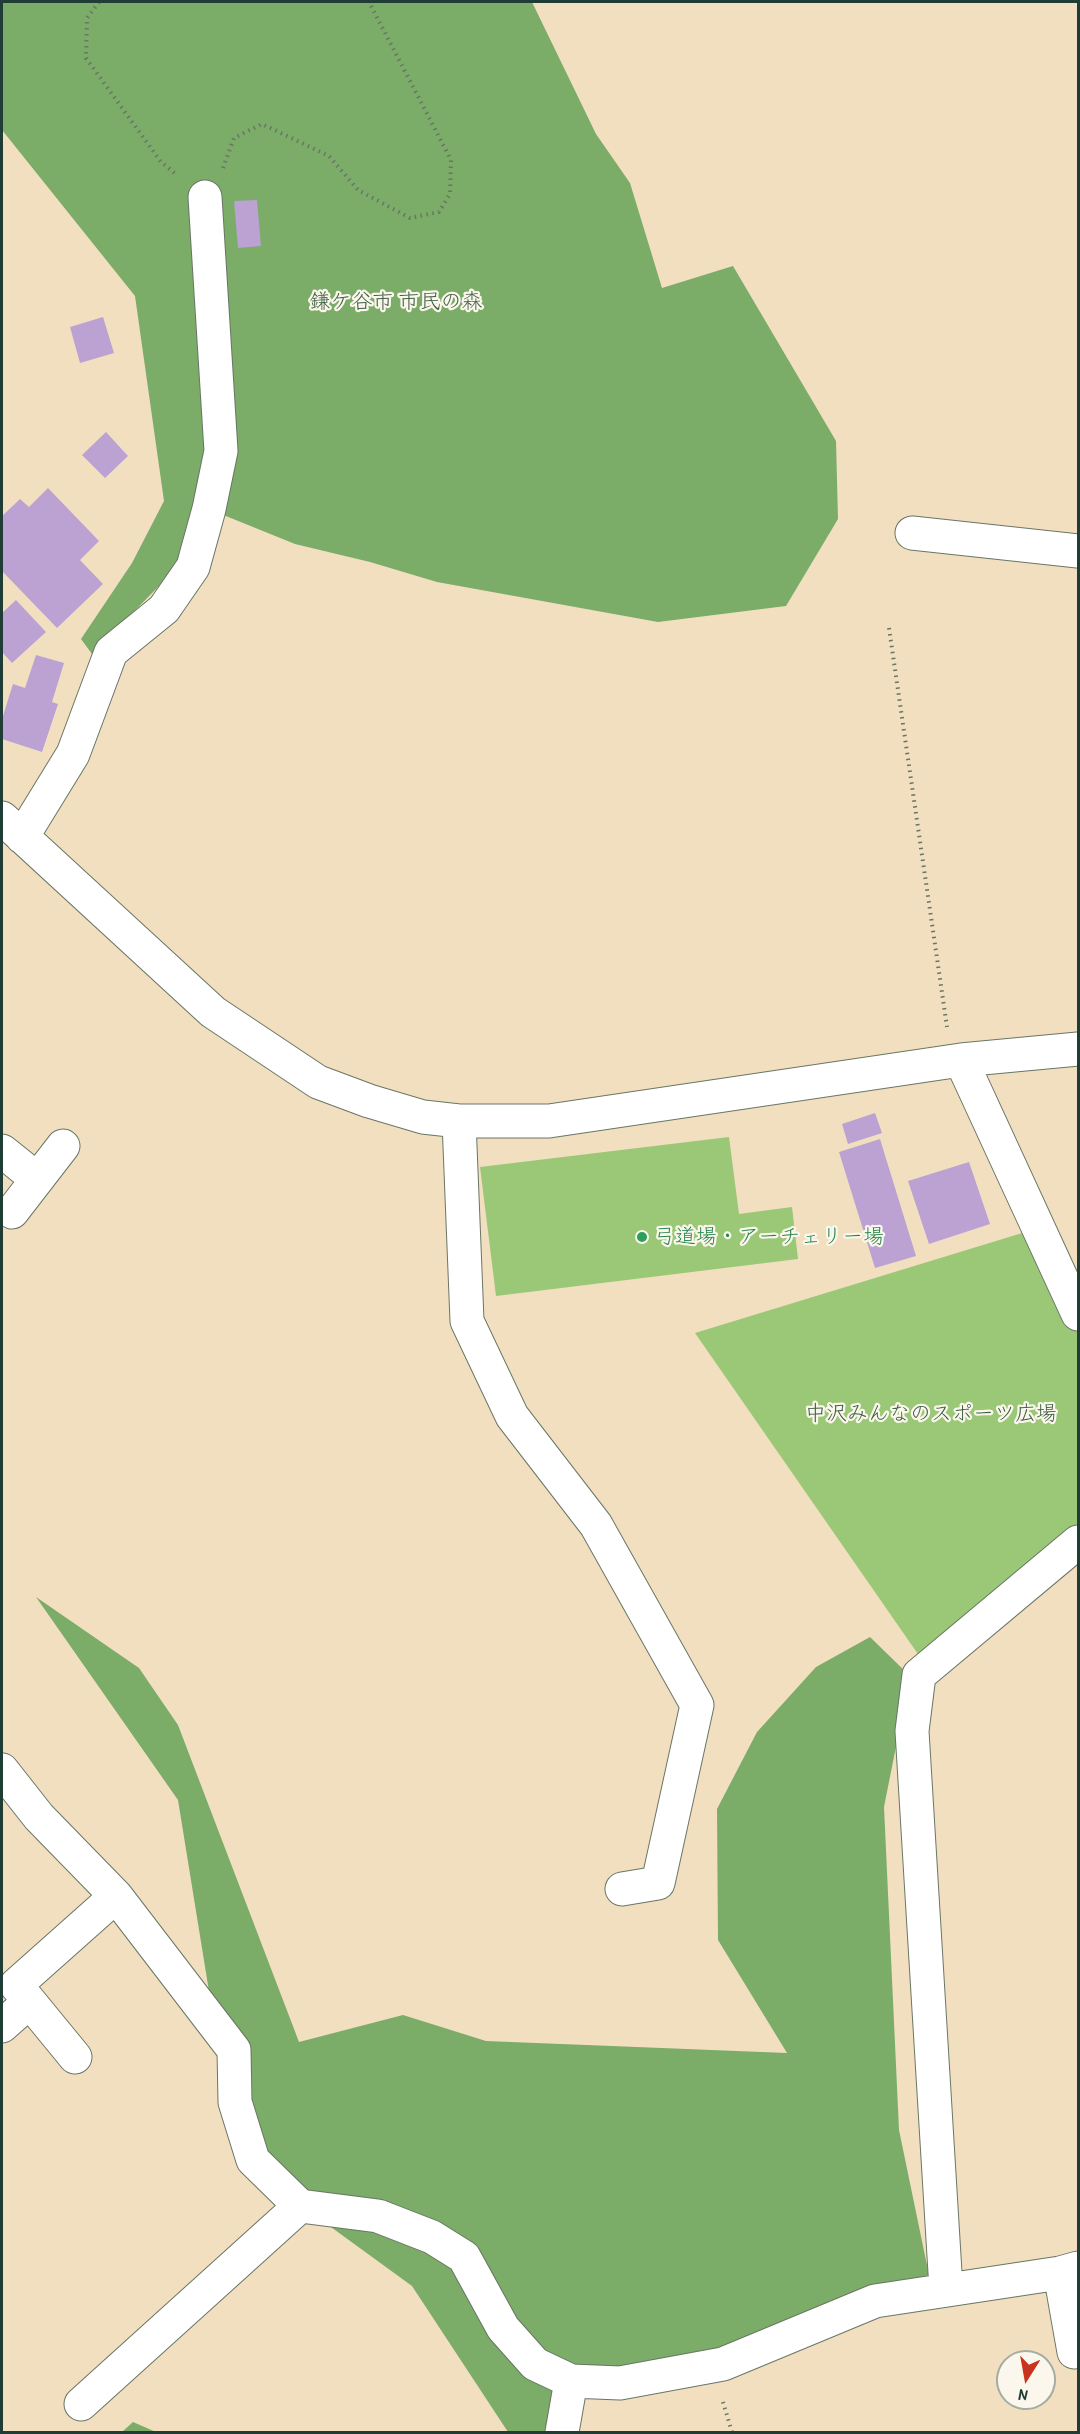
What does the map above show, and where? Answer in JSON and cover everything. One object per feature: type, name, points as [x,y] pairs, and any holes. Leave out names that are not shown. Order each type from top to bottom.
[{"type":"street","points":[[205,197],[221,451],[209,509],[193,567],[164,609],[111,652],[73,754],[12,827],[213,1012],[318,1082],[369,1101],[423,1117],[459,1121],[549,1121],[961,1060],[1078,1049]]},
{"type":"street","points":[[912,533],[1078,551]]},
{"type":"street","points":[[961,1060],[1078,1314]]},
{"type":"street","points":[[459,1121],[467,1321],[512,1416],[596,1525],[697,1706],[658,1883],[622,1889]]},
{"type":"street","points":[[12,1212],[63,1146]]},
{"type":"street","points":[[2,1151],[37,1179]]},
{"type":"street","points":[[946,2289],[912,1731],[919,1675],[1078,1542]]},
{"type":"street","points":[[2,1770],[39,1817],[116,1896],[234,2050],[235,2102],[253,2160],[300,2206],[378,2216],[432,2237],[464,2257],[503,2328],[535,2364],[571,2381],[620,2383],[723,2364],[875,2301],[1069,2271],[1074,2352]]},
{"type":"street","points":[[75,2057],[16,1985],[116,1896]]},
{"type":"street","points":[[2,2026],[29,2002]]},
{"type":"street","points":[[81,2404],[300,2206]]},
{"type":"street","points":[[562,2433],[571,2381]]},
{"type":"path","points":[[99,2],[87,18],[86,58],[161,162],[205,197],[222,171],[234,138],[262,124],[329,156],[358,190],[410,218],[439,212],[450,194],[451,160],[369,2]]},
{"type":"path","points":[[889,628],[947,1029],[961,1060]]},
{"type":"green space","name":"鎌ケ谷市 市民の森","points":[[2,2],[532,2],[596,134],[630,183],[662,288],[733,266],[836,441],[838,519],[786,606],[658,622],[437,582],[370,562],[295,544],[216,512],[158,587],[92,654],[81,639],[132,563],[164,501],[135,296],[2,130]]},
{"type":"green space","name":"弓道場・アーチェリー場","points":[[729,1137],[739,1214],[792,1207],[798,1259],[496,1296],[480,1167]]},
{"type":"green space","name":"中沢みんなのスポーツ広場","points":[[1032,1230],[1078,1333],[1078,1532],[920,1657],[695,1333]]},
{"type":"green space","points":[[36,1597],[139,1668],[178,1725],[299,2042],[403,2015],[486,2041],[787,2053],[718,1940],[717,1809],[757,1732],[816,1667],[870,1637],[910,1676],[884,1807],[899,2130],[929,2275],[895,2285],[690,2359],[576,2371],[556,2432],[508,2432],[412,2286],[236,2158],[178,1800]]},
{"type":"green space","points":[[133,2422],[156,2432],[122,2432]]},
{"type":"building","points":[[257,200],[261,246],[238,248],[234,201]]},
{"type":"building","points":[[103,317],[114,353],[80,363],[70,327]]},
{"type":"building","points":[[106,432],[128,456],[105,478],[82,455]]},
{"type":"building","points":[[48,488],[99,541],[80,560],[103,584],[57,628],[2,571],[2,516],[20,499],[29,507]]},
{"type":"building","points":[[16,600],[46,632],[12,663],[2,652],[2,613]]},
{"type":"building","points":[[36,655],[64,663],[52,702],[58,704],[42,752],[2,739],[2,719],[13,684],[25,688]]},
{"type":"building","points":[[875,1113],[882,1133],[848,1144],[842,1124]]},
{"type":"building","points":[[880,1139],[916,1256],[875,1268],[839,1152]]},
{"type":"building","points":[[969,1162],[990,1224],[929,1244],[908,1181]]},
{"type":"place","name":"弓道場・アーチェリー場","points":[[642,1237]]}]
